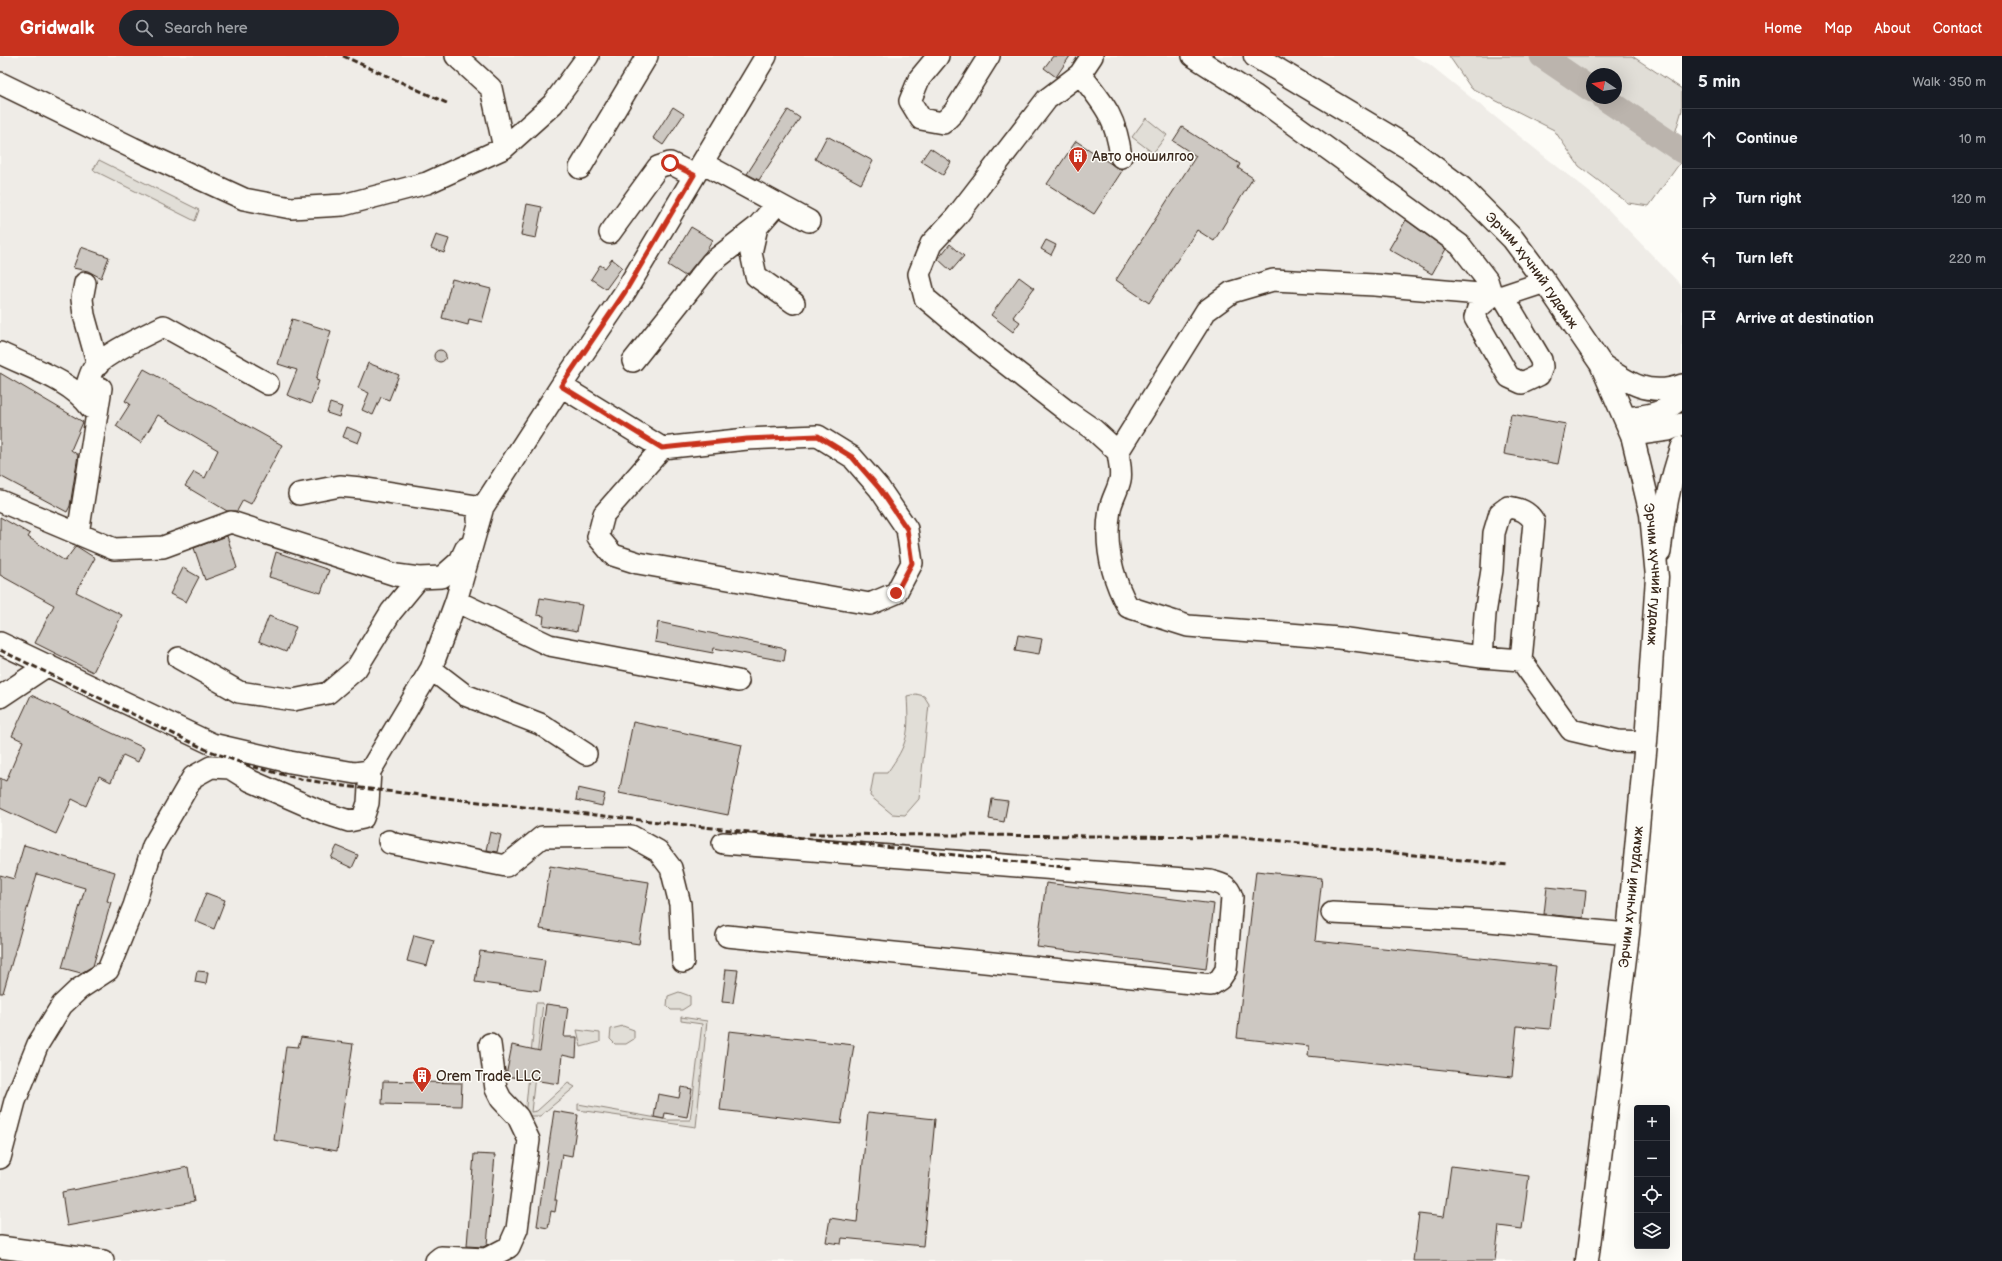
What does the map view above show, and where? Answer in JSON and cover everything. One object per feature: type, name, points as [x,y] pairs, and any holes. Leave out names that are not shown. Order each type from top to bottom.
[{"type":"main road","name":"Эрчим хүчний гудамж","points":[[1255,56],[1407,147],[1462,188],[1513,239],[1545,282],[1601,364],[1629,426],[1651,514],[1657,577],[1646,742],[1628,934],[1587,1261]]},
{"type":"street","points":[[456,56],[491,88],[504,148]]},
{"type":"street","points":[[0,83],[133,148],[244,199],[291,208],[343,204],[427,183],[504,148],[553,104],[588,56]]},
{"type":"street","points":[[580,168],[647,56]]},
{"type":"street","points":[[0,500],[114,549],[163,547],[231,522],[396,575],[419,578],[442,577],[460,561],[484,507],[561,386],[625,292],[766,56]]},
{"type":"street","points":[[938,56],[919,79],[910,101],[921,119],[944,123],[954,112],[988,56]]},
{"type":"street","points":[[1092,56],[1080,74],[1047,100],[956,217],[931,244],[919,274],[925,298],[1062,408],[1094,430],[1118,452]]},
{"type":"street","points":[[1192,56],[1254,94],[1460,245],[1487,280],[1497,296]]},
{"type":"street","points":[[1080,74],[1107,109],[1118,135],[1121,156]]},
{"type":"street","points":[[610,233],[658,167],[670,163],[698,169],[777,204],[809,221]]},
{"type":"street","points":[[633,361],[711,263],[757,228],[777,204]]},
{"type":"street","points":[[757,228],[751,253],[756,276],[794,303]]},
{"type":"street","points":[[1521,660],[1482,657],[1339,638],[1188,626],[1128,607],[1117,587],[1110,566],[1108,540],[1110,508],[1120,479],[1118,452],[1206,311],[1232,292],[1273,280],[1375,285],[1497,296],[1545,282]]},
{"type":"street","points":[[85,283],[82,299],[84,315],[98,365]]},
{"type":"street","points":[[78,534],[96,416],[92,393],[92,370],[98,365],[133,341],[164,326],[268,384]]},
{"type":"street","points":[[0,353],[55,380],[92,393]]},
{"type":"street","points":[[1601,364],[1624,380],[1652,390],[1669,389],[1682,385]]},
{"type":"street","points":[[561,386],[662,448],[747,439],[818,436],[852,457],[879,488],[907,529],[912,563],[896,593],[870,604],[638,563],[612,555],[598,537],[604,514],[662,448]]},
{"type":"street","points":[[1629,426],[1645,416],[1667,410],[1682,396]]},
{"type":"street","points":[[1629,426],[1668,430],[1682,424]]},
{"type":"street","points":[[1657,577],[1665,506],[1672,473],[1682,447]]},
{"type":"street","points":[[299,494],[340,486],[484,507]]},
{"type":"street","points":[[0,1158],[7,1101],[38,1044],[62,1005],[79,989],[108,970],[134,906],[152,846],[193,777],[211,767],[230,768],[252,781],[324,813],[349,821],[363,818],[368,803],[370,771],[431,669],[456,601],[484,507]]},
{"type":"street","points":[[1482,657],[1485,614],[1492,570],[1494,533],[1500,513],[1508,507],[1519,508],[1530,514],[1534,522],[1521,660],[1571,730],[1618,741],[1646,742]]},
{"type":"street","points":[[179,658],[239,692],[293,700],[328,693],[356,670],[391,612],[419,578]]},
{"type":"street","points":[[456,601],[549,644],[738,681]]},
{"type":"street","points":[[0,643],[212,744],[290,762],[355,773],[370,771]]},
{"type":"street","points":[[0,697],[48,666]]},
{"type":"street","points":[[431,669],[465,695],[540,724],[586,754]]},
{"type":"street","points":[[389,841],[390,843],[506,866],[542,837],[631,836],[658,851],[671,868],[680,904],[682,962]]},
{"type":"street","points":[[723,843],[1210,881],[1224,885],[1230,889],[1232,897],[1226,970],[1220,980],[1211,985],[727,936]]},
{"type":"street","points":[[1332,913],[1489,921],[1628,934]]},
{"type":"street","points":[[436,1261],[441,1258],[486,1259],[509,1246],[517,1229],[529,1140],[518,1117],[501,1099],[496,1089],[490,1044]]},
{"type":"street","points":[[0,1247],[103,1261]]},
{"type":"shaded area","points":[[0,56],[1413,56],[1429,64],[1598,199],[1682,286],[1682,372],[1577,1261],[0,1261]]},
{"type":"shaded area","points":[[1449,56],[1539,56],[1586,88],[1586,104],[1610,104],[1632,119],[1682,160],[1649,206],[1628,203],[1579,166],[1554,130],[1471,88]]},
{"type":"shaded area","points":[[1558,56],[1632,56],[1682,89],[1682,110],[1674,137],[1622,101],[1622,68],[1586,68],[1586,76]]},
{"type":"shaded area","points":[[1146,118],[1167,135],[1153,153],[1132,137]]},
{"type":"shaded area","points":[[99,160],[199,210],[195,221],[93,170]]},
{"type":"shaded area","points":[[916,694],[924,696],[929,704],[919,799],[905,815],[892,814],[870,796],[874,773],[887,773],[900,753],[904,745],[907,729],[907,696]]},
{"type":"shaded area","points":[[679,992],[690,996],[690,1005],[682,1010],[671,1010],[667,1006],[668,996]]},
{"type":"shaded area","points":[[536,1003],[543,1003],[531,1112],[537,1111],[568,1083],[575,1087],[540,1116],[525,1116]]},
{"type":"shaded area","points":[[681,1017],[707,1021],[696,1127],[578,1110],[578,1104],[668,1120],[690,1120],[702,1024],[681,1021]]},
{"type":"shaded area","points":[[623,1026],[634,1030],[634,1039],[626,1044],[615,1044],[610,1039],[611,1029]]},
{"type":"shaded area","points":[[577,1030],[600,1033],[600,1042],[581,1047]]},
{"type":"building","points":[[1053,56],[1070,56],[1056,77],[1044,68]]},
{"type":"building","points":[[673,107],[684,114],[663,145],[653,138]]},
{"type":"building","points":[[788,110],[800,118],[759,180],[747,174]]},
{"type":"building","points":[[1182,127],[1240,164],[1238,168],[1253,178],[1214,241],[1197,230],[1149,303],[1116,280],[1196,156],[1173,141]]},
{"type":"building","points":[[827,136],[873,161],[861,184],[815,159]]},
{"type":"building","name":"Авто оношилгоо","points":[[1076,141],[1122,171],[1094,214],[1047,184]]},
{"type":"building","points":[[930,148],[951,162],[943,175],[921,161]]},
{"type":"building","points":[[527,204],[542,207],[536,238],[521,235]]},
{"type":"building","points":[[1406,220],[1446,249],[1432,274],[1389,249]]},
{"type":"building","points":[[691,227],[713,240],[706,251],[685,276],[668,265]]},
{"type":"building","points":[[436,235],[449,239],[444,253],[431,248]]},
{"type":"building","points":[[1046,240],[1056,245],[1051,255],[1041,249]]},
{"type":"building","points":[[950,244],[964,256],[951,271],[938,259]]},
{"type":"building","points":[[81,247],[109,257],[101,278],[88,271],[73,268]]},
{"type":"building","points":[[612,259],[622,267],[606,289],[591,279],[600,265],[605,268]]},
{"type":"building","points":[[1019,277],[1034,288],[1013,317],[1020,322],[1013,332],[991,315]]},
{"type":"building","points":[[452,279],[491,289],[482,322],[469,319],[468,325],[442,318]]},
{"type":"building","points":[[292,319],[331,331],[316,380],[319,381],[311,404],[287,395],[297,370],[278,364]]},
{"type":"building","points":[[442,350],[445,351],[445,361],[438,362],[435,361],[434,354],[435,351]]},
{"type":"building","points":[[368,363],[399,375],[389,400],[381,397],[373,415],[362,410],[369,393],[358,388]]},
{"type":"building","points":[[144,369],[282,445],[251,504],[243,500],[237,511],[227,511],[185,486],[194,472],[205,478],[218,450],[158,415],[141,443],[116,426],[130,404],[125,401]]},
{"type":"building","points":[[0,373],[83,422],[71,450],[78,455],[70,506],[67,512],[0,476]]},
{"type":"building","points":[[330,403],[342,407],[339,417],[327,413]]},
{"type":"building","points":[[1511,414],[1566,424],[1558,464],[1504,454]]},
{"type":"building","points":[[347,427],[362,433],[358,443],[343,437]]},
{"type":"building","points":[[0,517],[30,534],[28,537],[65,561],[76,546],[95,558],[76,592],[122,615],[93,672],[35,643],[54,605],[0,575]]},
{"type":"building","points":[[227,536],[237,568],[205,580],[194,548]]},
{"type":"building","points":[[276,552],[329,570],[321,593],[269,577]]},
{"type":"building","points":[[183,568],[199,577],[186,602],[170,594]]},
{"type":"building","points":[[540,598],[582,605],[577,631],[543,625],[544,616],[537,615]]},
{"type":"building","points":[[269,616],[296,627],[286,652],[259,641]]},
{"type":"building","points":[[658,622],[786,649],[784,661],[714,648],[713,653],[655,642]]},
{"type":"building","points":[[1018,635],[1042,639],[1039,654],[1015,650]]},
{"type":"building","points":[[31,695],[144,748],[138,762],[123,755],[111,782],[99,776],[86,806],[72,799],[56,834],[0,808],[0,778],[6,781],[23,741],[12,736]]},
{"type":"building","points":[[633,722],[742,745],[728,815],[619,793]]},
{"type":"building","points":[[578,788],[605,794],[602,806],[576,800]]},
{"type":"building","points":[[992,799],[1008,801],[1004,822],[989,819]]},
{"type":"building","points":[[490,832],[501,835],[497,852],[486,850]]},
{"type":"building","points":[[24,845],[115,872],[107,901],[111,902],[93,966],[81,973],[62,968],[85,888],[37,874],[3,993],[0,993],[0,875],[14,879]]},
{"type":"building","points":[[337,846],[358,855],[352,868],[331,858]]},
{"type":"building","points":[[550,866],[649,882],[639,944],[540,929]]},
{"type":"building","points":[[1256,871],[1322,878],[1315,941],[1557,966],[1550,1029],[1517,1026],[1512,1077],[1308,1056],[1309,1046],[1237,1038]]},
{"type":"building","points":[[1046,883],[1214,904],[1206,969],[1037,947]]},
{"type":"building","points":[[1547,887],[1586,891],[1583,918],[1544,914]]},
{"type":"building","points":[[206,893],[225,900],[214,929],[195,921]]},
{"type":"building","points":[[414,935],[434,940],[427,966],[407,961]]},
{"type":"building","points":[[480,951],[545,960],[540,991],[475,982]]},
{"type":"building","points":[[726,969],[738,970],[733,1003],[722,1002]]},
{"type":"building","points":[[197,971],[208,972],[206,984],[195,982]]},
{"type":"building","points":[[546,1004],[568,1007],[564,1037],[577,1037],[576,1058],[562,1055],[559,1084],[506,1076],[512,1045],[540,1051]]},
{"type":"building","points":[[729,1031],[854,1045],[841,1124],[720,1110]]},
{"type":"building","points":[[301,1037],[353,1044],[337,1151],[274,1140],[286,1046],[298,1047]]},
{"type":"building","name":"Orem Trade LLC","points":[[383,1081],[462,1083],[461,1106],[382,1104]]},
{"type":"building","points":[[681,1087],[692,1089],[687,1117],[665,1113],[664,1119],[654,1117],[658,1094],[679,1098]]},
{"type":"building","points":[[554,1111],[578,1115],[572,1156],[562,1154],[555,1200],[557,1200],[555,1212],[551,1211],[548,1228],[537,1226]]},
{"type":"building","points":[[868,1112],[935,1119],[923,1246],[842,1238],[841,1244],[826,1242],[830,1218],[857,1222]]},
{"type":"building","points":[[474,1154],[495,1155],[487,1245],[483,1247],[467,1246]]},
{"type":"building","points":[[1451,1166],[1529,1176],[1522,1229],[1499,1226],[1495,1261],[1413,1261],[1419,1214],[1444,1217]]},
{"type":"building","points":[[188,1167],[194,1202],[67,1226],[62,1192]]},
{"type":"waterway","points":[[1542,56],[1586,86]]},
{"type":"waterway","points":[[1613,104],[1682,151]]},
{"type":"railway","points":[[343,56],[449,104]]},
{"type":"railway","points":[[0,650],[207,750],[250,766],[300,779],[344,786],[488,803],[1073,868]]},
{"type":"railway","points":[[809,834],[1244,837],[1508,865]]},
{"type":"place","name":"Авто оношилгоо","points":[[1078,173]]},
{"type":"place","name":"Orem Trade LLC","points":[[422,1093]]},
{"type":"route","points":[[670,163],[694,175],[625,292],[561,386],[662,448],[704,442],[818,436],[852,457],[879,488],[907,529],[912,563],[896,593]]}]
